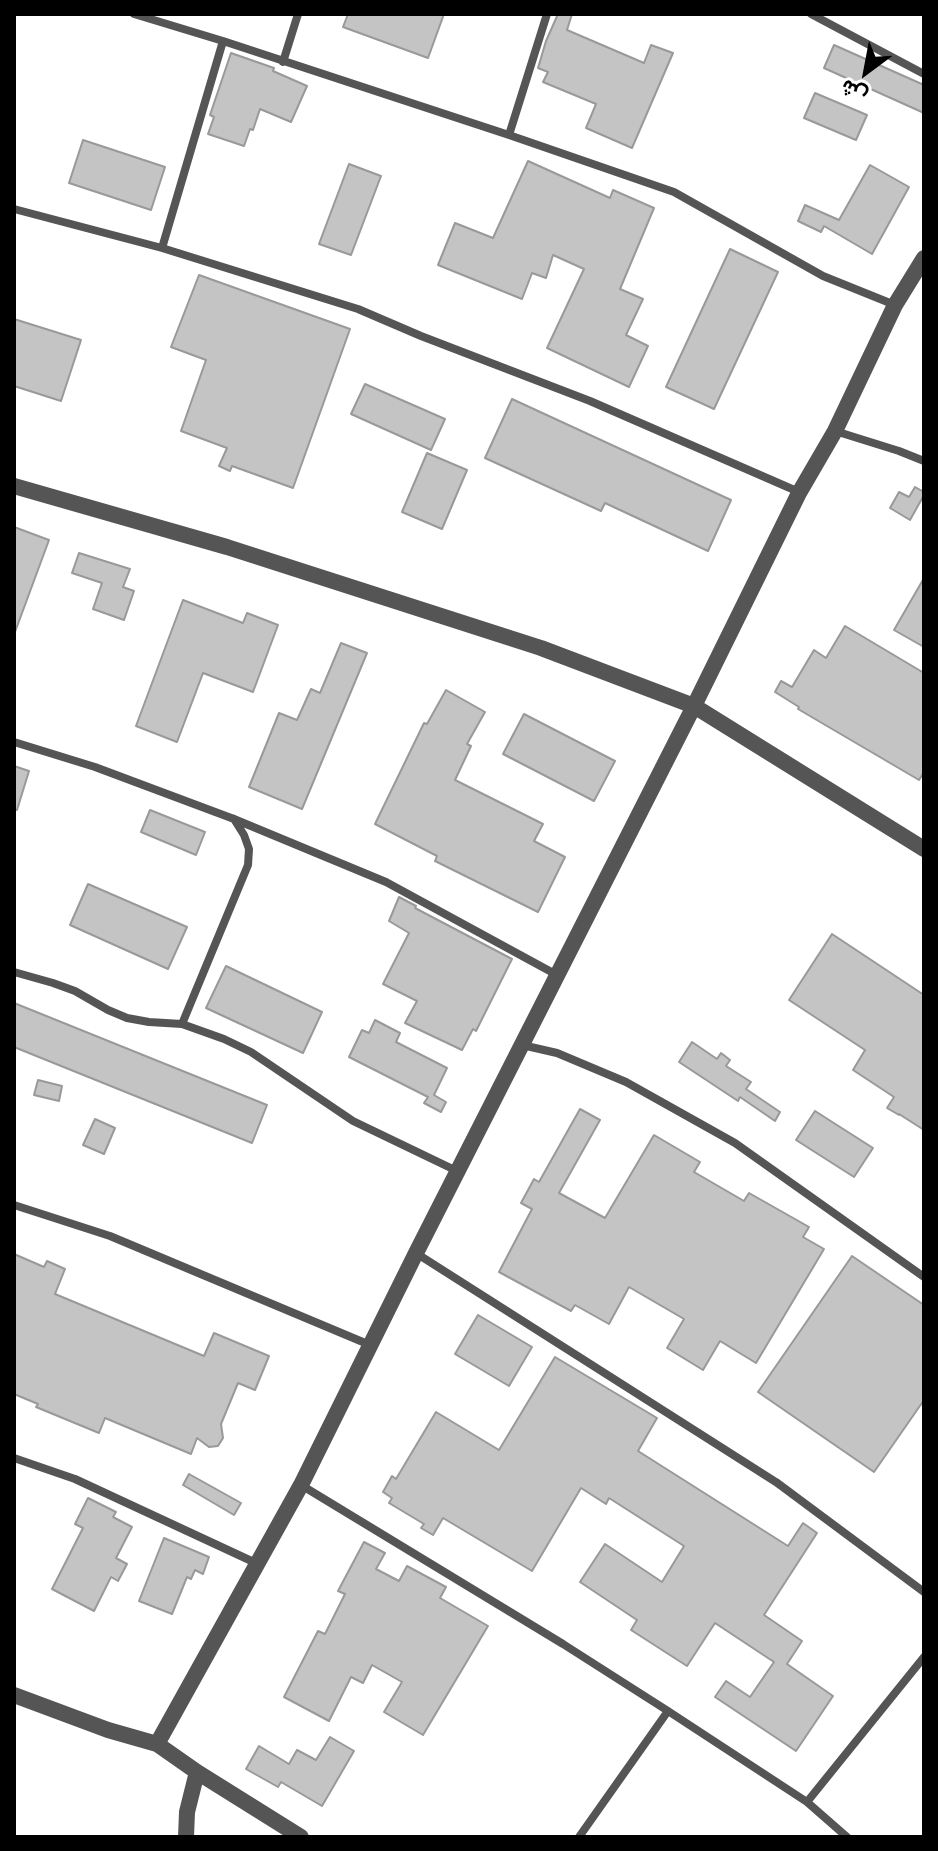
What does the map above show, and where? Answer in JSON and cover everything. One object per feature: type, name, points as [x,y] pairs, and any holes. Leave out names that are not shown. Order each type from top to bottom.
[{"type":"street","points":[[157,1744],[301,1485],[799,493],[835,431],[895,305],[924,258]]},
{"type":"street","points":[[14,486],[227,547],[541,648],[694,706],[924,849]]},
{"type":"street","points":[[14,1695],[108,1730],[157,1744],[301,1837]]},
{"type":"street","points":[[186,1837],[187,1812],[197,1772]]},
{"type":"lane","points":[[134,14],[509,135],[674,192],[823,276],[895,305]]},
{"type":"lane","points":[[283,62],[298,14]]},
{"type":"lane","points":[[509,135],[547,14]]},
{"type":"lane","points":[[811,14],[924,74]]},
{"type":"lane","points":[[162,248],[223,41]]},
{"type":"lane","points":[[14,209],[162,248],[358,309],[590,401],[799,493]]},
{"type":"lane","points":[[835,431],[924,461]]},
{"type":"lane","points":[[14,742],[95,767],[234,819],[386,882],[557,975]]},
{"type":"lane","points":[[182,1024],[248,865],[249,849],[234,819]]},
{"type":"lane","points":[[14,972],[64,987],[127,1018],[182,1024],[224,1039],[251,1052],[353,1121],[458,1171]]},
{"type":"lane","points":[[521,1045],[557,1053],[626,1082],[735,1143],[924,1277]]},
{"type":"lane","points":[[14,1205],[110,1236],[371,1346]]},
{"type":"lane","points":[[416,1253],[776,1482],[924,1592]]},
{"type":"lane","points":[[14,1458],[75,1479],[258,1564]]},
{"type":"lane","points":[[301,1485],[668,1711],[807,1802],[847,1837]]},
{"type":"lane","points":[[807,1802],[924,1657]]},
{"type":"lane","points":[[579,1837],[668,1711]]},
{"type":"building","points":[[348,14],[444,14],[428,58],[343,27]]},
{"type":"building","points":[[558,14],[572,14],[567,30],[644,63],[651,45],[673,53],[632,148],[586,128],[596,104],[543,82],[548,72],[538,68]]},
{"type":"building","points":[[834,45],[924,85],[924,113],[824,68]]},
{"type":"building","points":[[231,53],[274,68],[273,71],[307,86],[291,122],[260,109],[244,146],[208,134],[214,117],[210,115]]},
{"type":"building","points":[[815,93],[867,115],[856,140],[804,118]]},
{"type":"building","points":[[83,140],[165,167],[151,210],[69,183]]},
{"type":"building","points":[[528,161],[610,198],[613,190],[654,208],[620,289],[643,299],[626,335],[648,346],[629,387],[547,348],[584,269],[553,255],[546,278],[532,273],[522,299],[438,265],[455,223],[493,238]]},
{"type":"building","points":[[349,164],[381,176],[351,255],[319,244]]},
{"type":"building","points":[[870,165],[909,187],[872,254],[824,226],[821,232],[798,221],[805,205],[839,220]]},
{"type":"building","points":[[730,249],[778,272],[714,409],[666,387]]},
{"type":"building","points":[[199,275],[350,329],[293,488],[232,466],[230,471],[219,466],[227,448],[181,431],[206,360],[171,347]]},
{"type":"building","points":[[14,319],[81,340],[61,401],[14,386]]},
{"type":"building","points":[[365,384],[445,419],[431,450],[351,414]]},
{"type":"building","points":[[512,399],[731,500],[708,551],[605,503],[601,511],[485,458]]},
{"type":"building","points":[[427,453],[467,470],[442,529],[402,512]]},
{"type":"building","points":[[915,487],[924,495],[910,520],[890,508],[899,492],[909,497]]},
{"type":"building","points":[[14,527],[49,540],[15,632],[14,632]]},
{"type":"building","points":[[79,553],[130,569],[123,587],[134,591],[124,620],[93,609],[102,583],[72,573]]},
{"type":"building","points":[[924,578],[924,647],[894,630]]},
{"type":"building","points":[[183,600],[243,623],[247,613],[278,625],[253,692],[203,673],[177,742],[136,726]]},
{"type":"building","points":[[845,626],[924,673],[924,772],[919,780],[798,709],[775,692],[781,681],[792,687],[814,650],[826,658]]},
{"type":"building","points":[[341,643],[367,653],[302,809],[249,787],[279,713],[297,720],[311,689],[320,693]]},
{"type":"building","points":[[446,690],[485,712],[467,744],[471,746],[455,780],[543,824],[534,841],[565,857],[538,912],[435,861],[437,856],[375,824],[424,723],[427,724]]},
{"type":"building","points":[[524,714],[615,761],[594,801],[503,754]]},
{"type":"building","points":[[14,766],[29,771],[17,810],[14,809]]},
{"type":"building","points":[[150,810],[205,832],[196,855],[141,832]]},
{"type":"building","points":[[88,884],[187,927],[168,969],[70,925]]},
{"type":"building","points":[[399,897],[512,959],[476,1031],[473,1029],[462,1050],[405,1023],[417,1001],[383,984],[409,933],[389,921]]},
{"type":"building","points":[[832,934],[924,995],[924,1130],[887,1108],[894,1097],[853,1070],[865,1050],[789,1000]]},
{"type":"building","points":[[226,966],[322,1012],[303,1053],[206,1008]]},
{"type":"building","points":[[14,1003],[267,1105],[252,1143],[14,1047]]},
{"type":"building","points":[[375,1020],[400,1033],[396,1042],[447,1068],[434,1095],[446,1102],[441,1112],[424,1103],[428,1097],[349,1057],[362,1030],[369,1033]]},
{"type":"building","points":[[692,1042],[717,1059],[721,1053],[730,1060],[726,1066],[751,1082],[746,1089],[780,1112],[775,1121],[679,1062]]},
{"type":"building","points":[[38,1080],[62,1086],[59,1101],[34,1095]]},
{"type":"building","points":[[580,1109],[600,1120],[559,1193],[605,1218],[654,1135],[700,1162],[694,1172],[744,1201],[749,1193],[809,1227],[803,1237],[824,1249],[756,1363],[720,1341],[703,1370],[667,1348],[684,1319],[629,1287],[609,1324],[575,1305],[571,1311],[499,1272],[532,1209],[521,1203],[534,1179],[539,1182]]},
{"type":"building","points":[[815,1111],[873,1148],[854,1177],[796,1140]]},
{"type":"building","points":[[95,1119],[115,1128],[104,1154],[83,1145]]},
{"type":"building","points":[[14,1254],[44,1267],[47,1261],[65,1269],[55,1294],[204,1356],[214,1333],[269,1356],[255,1390],[238,1383],[221,1424],[223,1438],[218,1446],[209,1447],[197,1438],[191,1454],[105,1418],[99,1433],[36,1407],[38,1404],[14,1394]]},
{"type":"building","points":[[852,1256],[924,1305],[924,1400],[874,1472],[758,1392]]},
{"type":"building","points":[[478,1315],[532,1347],[509,1386],[455,1354]]},
{"type":"building","points":[[555,1357],[657,1418],[638,1451],[788,1546],[803,1523],[817,1533],[764,1615],[802,1641],[787,1664],[833,1696],[796,1751],[715,1697],[726,1681],[750,1697],[774,1662],[715,1623],[687,1666],[631,1630],[637,1620],[580,1582],[605,1544],[662,1582],[684,1546],[609,1498],[606,1504],[581,1488],[532,1571],[443,1518],[433,1535],[421,1528],[424,1524],[389,1503],[392,1498],[383,1492],[392,1476],[396,1479],[436,1412],[499,1450]]},
{"type":"building","points":[[189,1474],[241,1503],[234,1515],[183,1485]]},
{"type":"building","points":[[88,1498],[116,1512],[113,1517],[132,1527],[116,1558],[127,1564],[118,1581],[111,1577],[94,1611],[52,1589],[83,1528],[75,1524]]},
{"type":"building","points":[[164,1538],[209,1557],[203,1574],[195,1570],[191,1579],[187,1577],[172,1614],[139,1601]]},
{"type":"building","points":[[364,1542],[385,1553],[376,1569],[399,1581],[407,1566],[446,1587],[440,1598],[488,1626],[423,1735],[384,1712],[402,1682],[372,1665],[363,1683],[351,1677],[329,1721],[284,1697],[318,1631],[325,1634],[345,1594],[338,1591]]},
{"type":"building","points":[[330,1737],[354,1751],[322,1806],[281,1782],[278,1787],[246,1769],[259,1746],[289,1764],[297,1750],[316,1760]]}]
